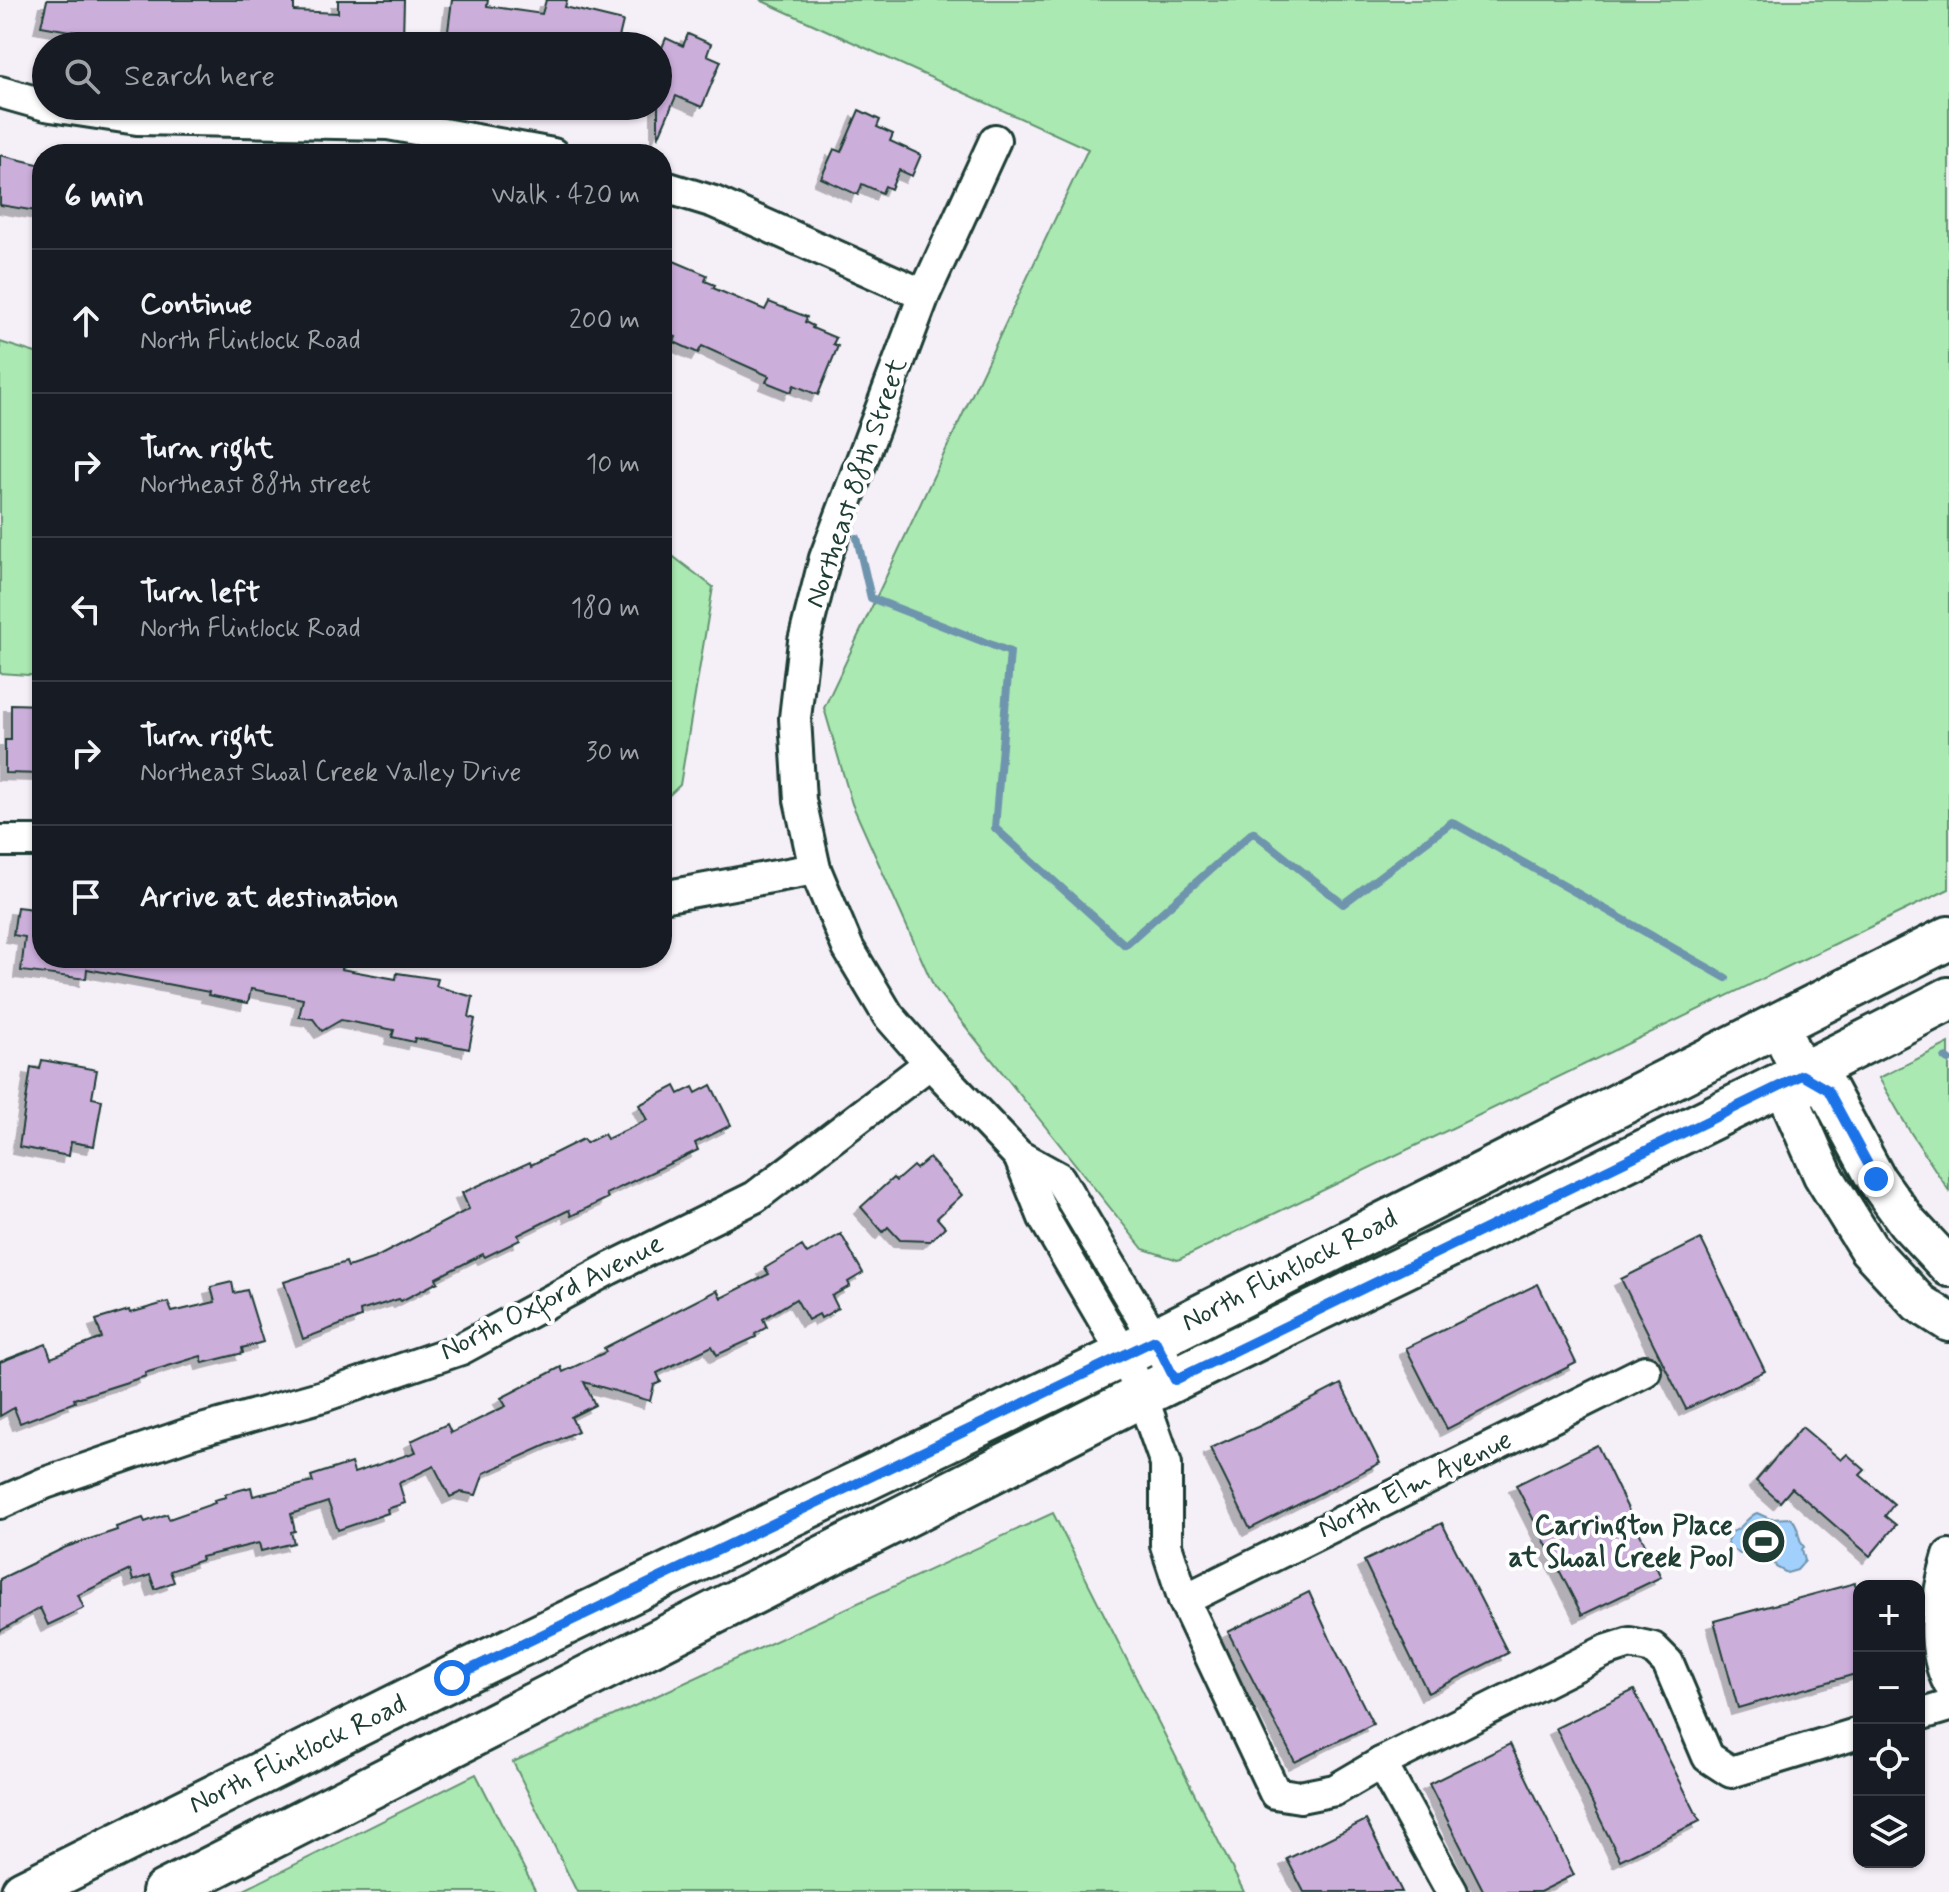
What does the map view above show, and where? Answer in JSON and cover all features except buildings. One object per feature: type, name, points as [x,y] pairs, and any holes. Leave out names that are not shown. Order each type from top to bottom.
[{"type":"main road","name":"North Flintlock Road","points":[[23,1892],[452,1678],[1139,1347],[1949,938]]},
{"type":"main road","name":"North Flintlock Road","points":[[164,1892],[476,1731],[1159,1388],[1802,1075],[1949,999]]},
{"type":"street","points":[[0,92],[32,101]]},
{"type":"street","points":[[187,120],[388,124],[498,144]]},
{"type":"street","name":"Northeast 88th Street","points":[[995,140],[924,295],[825,558],[804,641],[795,718],[800,800],[815,869],[848,948],[888,1015],[1019,1156],[1059,1178],[1159,1388],[1166,1464],[1166,1545],[1184,1600],[1275,1793],[1300,1797],[1335,1790],[1381,1763]]},
{"type":"street","points":[[672,189],[714,202],[924,295]]},
{"type":"street","points":[[0,841],[32,841]]},
{"type":"street","points":[[672,895],[815,869]]},
{"type":"street","points":[[1778,1024],[1802,1075],[1828,1090],[1876,1179],[1907,1222],[1949,1267]]},
{"type":"street","name":"North Oxford Avenue","points":[[0,1503],[45,1483],[191,1433],[323,1396],[461,1349],[609,1269],[755,1197],[930,1063]]},
{"type":"street","points":[[1802,1075],[1793,1107],[1823,1175],[1868,1248],[1919,1303],[1949,1322]]},
{"type":"street","name":"North Elm Avenue","points":[[1184,1600],[1645,1371]]},
{"type":"street","points":[[1949,1555],[1942,1577],[1936,1630],[1949,1684]]},
{"type":"street","points":[[1452,1892],[1381,1763],[1605,1651],[1630,1643],[1653,1648],[1668,1663],[1708,1757],[1731,1772],[1853,1735]]},
{"type":"street","points":[[1925,1713],[1949,1706]]},
{"type":"green space","points":[[760,0],[1949,0],[1949,889],[1178,1260],[1143,1249],[934,987],[852,804],[824,708],[1088,149]]},
{"type":"green space","points":[[0,342],[32,352],[32,675],[0,673]]},
{"type":"green space","points":[[672,556],[713,587],[680,785],[672,793]]},
{"type":"green space","points":[[1949,1043],[1949,1191],[1879,1078]]},
{"type":"green space","points":[[1053,1513],[1244,1892],[577,1892],[513,1762]]},
{"type":"green space","points":[[476,1774],[536,1892],[240,1892]]},
{"type":"water","name":"Carrington Place at Shoal Creek Pool","points":[[1757,1513],[1770,1519],[1791,1518],[1794,1521],[1804,1547],[1805,1561],[1797,1570],[1787,1573],[1776,1567],[1773,1557],[1775,1549],[1765,1543],[1761,1550],[1753,1546],[1740,1554],[1729,1547],[1727,1540],[1732,1532]]},
{"type":"waterway","points":[[857,538],[871,598],[1010,652],[995,828],[1125,945],[1253,832],[1343,904],[1452,822],[1726,978]]},
{"type":"waterway","points":[[1945,1058],[1949,1060]]},
{"type":"place","name":"Carrington Place at Shoal Creek Pool","points":[[1764,1542]]},
{"type":"route","points":[[452,1678],[1155,1340],[1175,1380],[1802,1075],[1828,1090],[1876,1179]]}]
